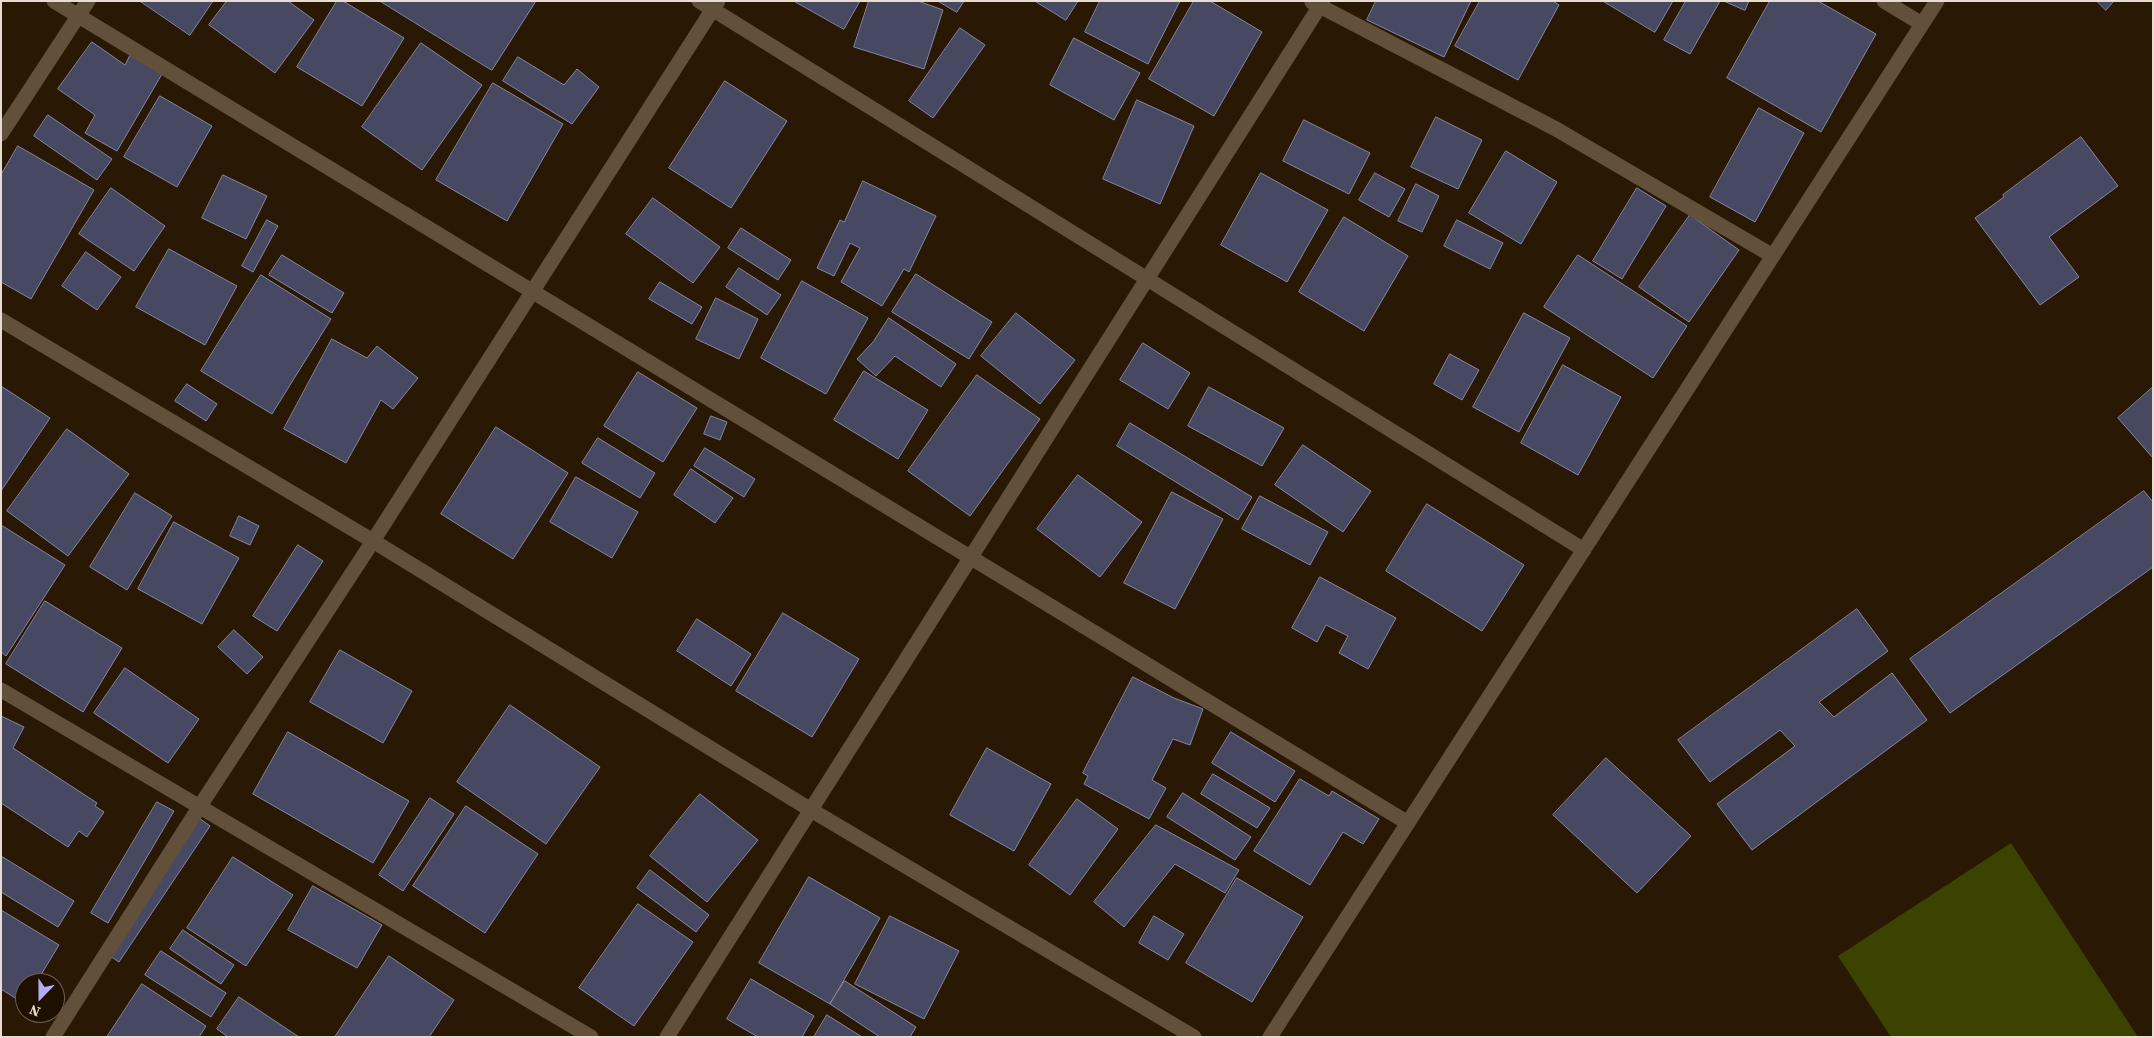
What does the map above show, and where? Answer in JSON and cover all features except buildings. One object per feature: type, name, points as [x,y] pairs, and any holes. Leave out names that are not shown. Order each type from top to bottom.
[{"type":"street","points":[[54,1],[1408,823]]},
{"type":"street","points":[[1,134],[88,1]]},
{"type":"street","points":[[699,1],[715,5],[1147,279],[1584,550]]},
{"type":"street","points":[[1884,1],[1922,24]]},
{"type":"street","points":[[1270,1037],[1937,1]]},
{"type":"street","points":[[667,1037],[1147,279],[1318,3],[1556,129],[1773,256]]},
{"type":"street","points":[[53,1037],[200,806],[373,541],[715,5]]},
{"type":"street","points":[[1,320],[373,541],[811,810],[1194,1037]]},
{"type":"street","points":[[1,690],[591,1037]]},
{"type":"green space","points":[[2011,843],[2138,1037],[1891,1037],[1838,956]]}]
